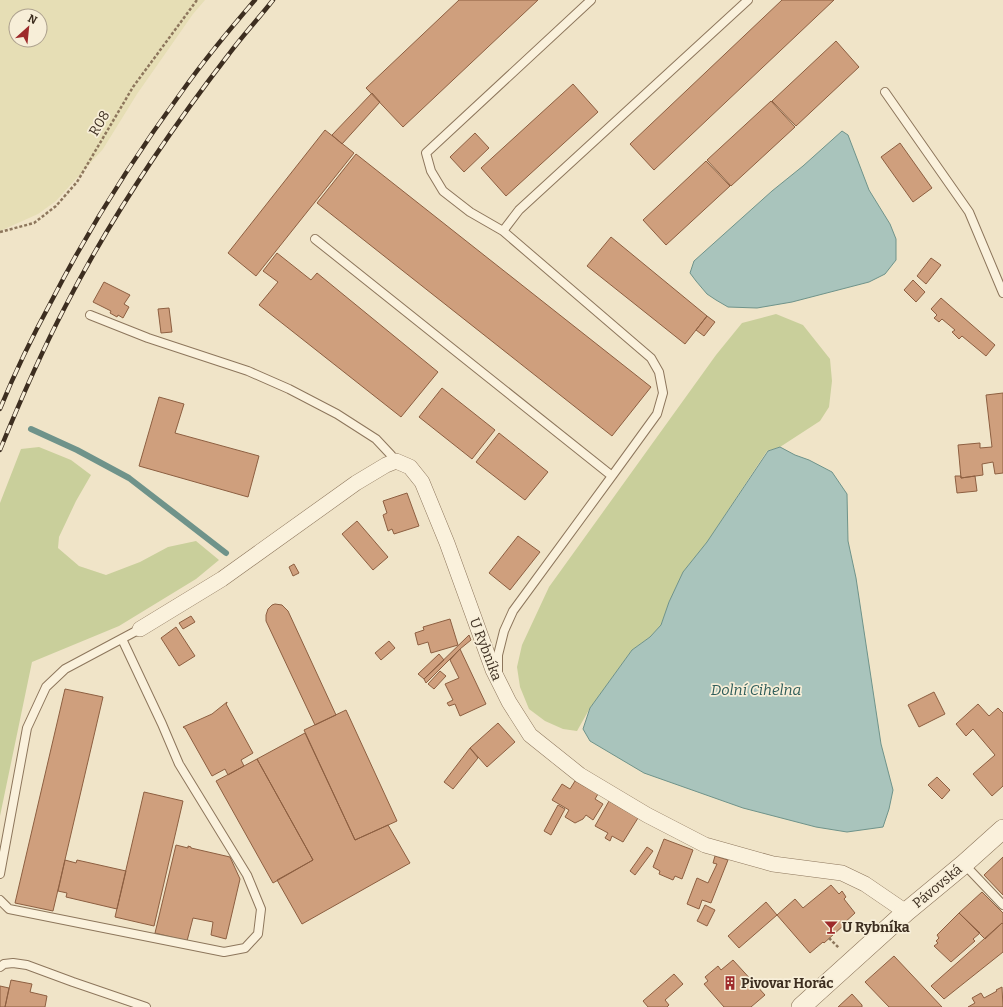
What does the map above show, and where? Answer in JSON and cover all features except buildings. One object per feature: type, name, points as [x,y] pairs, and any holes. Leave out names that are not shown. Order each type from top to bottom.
[{"type":"street","points":[[140,629],[222,580],[356,483],[386,465],[396,461]]},
{"type":"street","name":"U Rybníka","points":[[396,461],[410,467],[422,482],[447,542],[492,670],[509,702],[530,735],[580,775],[647,814],[705,845],[774,864],[842,873],[866,884],[906,912]]},
{"type":"street","name":"Pávovská","points":[[801,1007],[906,912],[964,864],[1003,829]]},
{"type":"lane","points":[[497,680],[498,655],[504,631],[514,611],[657,414],[663,393],[659,372],[651,358],[503,231],[470,212],[443,191],[431,172],[426,152],[591,0]]},
{"type":"lane","points":[[503,231],[519,210],[748,0]]},
{"type":"lane","points":[[885,92],[969,212],[1003,293]]},
{"type":"lane","points":[[315,239],[612,476]]},
{"type":"lane","points":[[90,315],[148,338],[248,371],[289,389],[337,414],[376,439],[396,461]]},
{"type":"lane","points":[[0,874],[27,728],[46,688],[65,669],[140,629]]},
{"type":"lane","points":[[0,900],[9,909],[224,952],[245,948],[258,934],[261,909],[247,875],[179,764],[122,639]]},
{"type":"lane","points":[[964,864],[1003,905]]},
{"type":"lane","points":[[0,967],[4,964],[13,963],[27,965],[146,1007]]},
{"type":"path","name":"R08","points":[[0,232],[34,223],[56,206],[77,182],[133,86],[197,0]]},
{"type":"shaded area","points":[[0,0],[205,0],[193,14],[137,94],[103,149],[56,201],[38,214],[0,231]]},
{"type":"green space","points":[[776,314],[803,325],[830,359],[832,381],[829,407],[820,421],[780,447],[767,451],[707,542],[683,572],[669,602],[661,625],[650,637],[632,650],[590,708],[577,731],[563,729],[545,721],[529,709],[520,687],[517,667],[522,645],[549,587],[716,355],[742,323]]},
{"type":"green space","points":[[39,447],[71,460],[91,475],[76,501],[59,537],[58,548],[79,566],[106,575],[140,562],[168,547],[196,541],[219,560],[196,579],[119,626],[32,662],[0,816],[0,503],[21,449]]},
{"type":"water","points":[[842,131],[848,135],[869,190],[890,224],[896,239],[896,260],[885,274],[869,282],[792,302],[757,308],[728,307],[707,294],[690,273],[694,261]]},
{"type":"water","name":"Dolní Cihelna","points":[[780,447],[832,472],[847,494],[848,541],[856,578],[881,744],[893,790],[883,827],[847,832],[816,827],[743,808],[644,773],[590,741],[583,729],[590,708],[632,650],[650,637],[661,625],[669,602],[683,572],[707,542],[768,451]]},
{"type":"waterway","points":[[31,429],[77,450],[129,478],[226,553]]},
{"type":"railway","points":[[0,409],[30,341],[81,247],[113,193],[191,78],[255,0]]},
{"type":"railway","points":[[0,450],[15,413],[56,324],[101,241],[121,208],[141,176],[184,114],[234,47],[273,0]]},
{"type":"place","name":"U Rybníka","points":[[831,927]]},
{"type":"place","name":"Pivovar Horác","points":[[730,983]]}]
